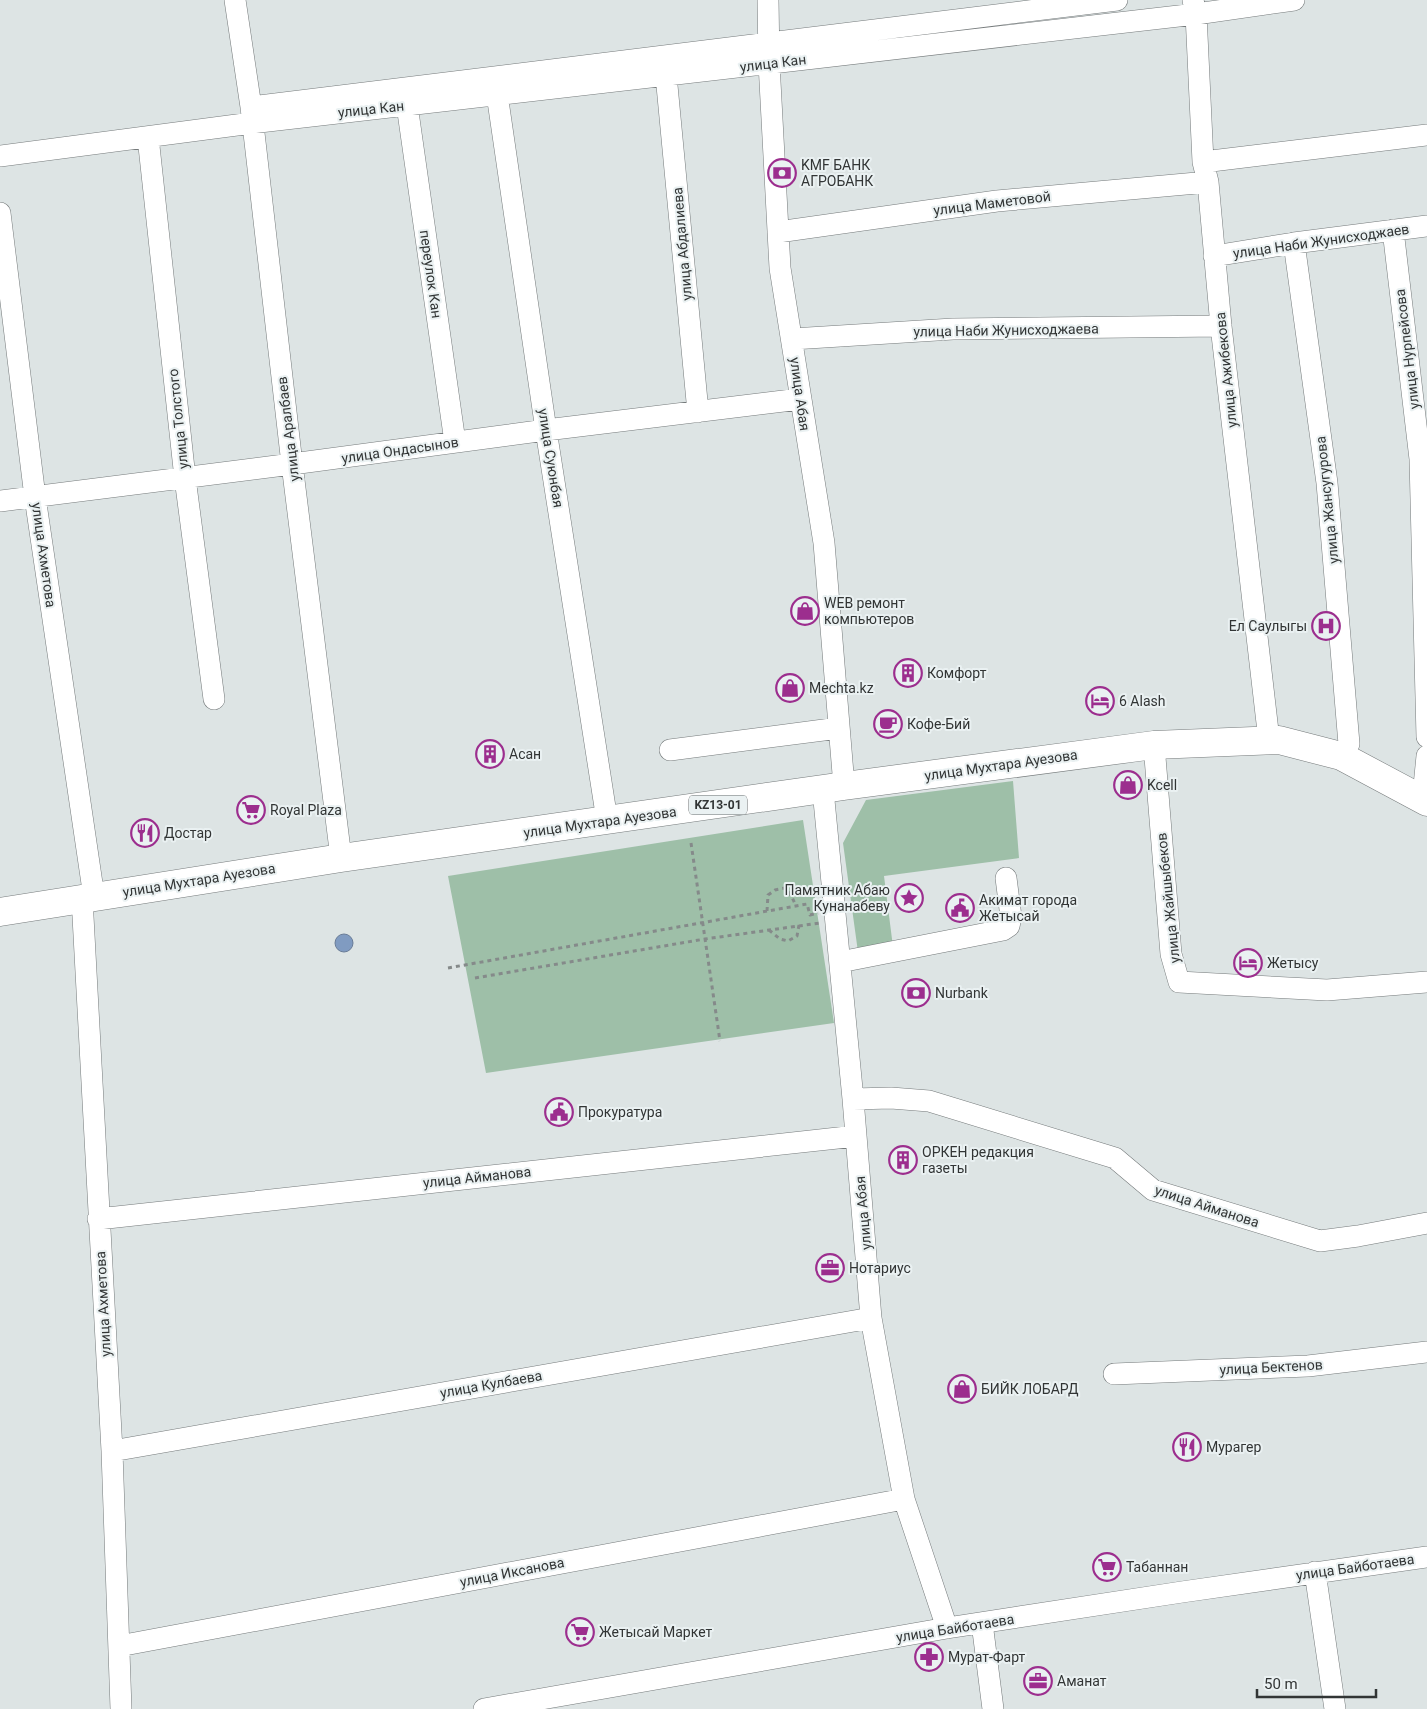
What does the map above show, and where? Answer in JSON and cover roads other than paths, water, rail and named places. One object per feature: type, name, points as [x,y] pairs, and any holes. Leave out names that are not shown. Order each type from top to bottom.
[{"type":"main road","name":"улица Мухтара Ауезова","points":[[0,912],[341,858],[1154,745],[1279,740],[1341,756],[1424,799]]},
{"type":"street","name":"улица Аралбаев","points":[[234,0],[252,115],[292,464],[341,858]]},
{"type":"street","name":"улица Абая","points":[[768,0],[780,268],[824,543],[839,728],[834,788],[836,916],[871,1318],[904,1499],[947,1628]]},
{"type":"street","name":"улица Кан","points":[[252,115],[406,105],[666,75],[769,54],[1116,0]]},
{"type":"street","name":"улица Кан","points":[[252,115],[769,54],[1195,7],[1294,0]]},
{"type":"street","name":"улица Ажибекова","points":[[1195,7],[1206,172],[1221,326],[1269,740]]},
{"type":"street","name":"улица Абдалиева","points":[[666,75],[698,412]]},
{"type":"street","name":"улица Суюнбая","points":[[497,94],[546,430],[607,820]]},
{"type":"street","name":"переулок Кан","points":[[406,105],[455,442]]},
{"type":"street","points":[[0,156],[148,137],[252,115]]},
{"type":"street","name":"улица Маметовой","points":[[778,232],[1206,172],[1427,135]]},
{"type":"street","name":"улица Толстого","points":[[148,137],[185,478],[214,699]]},
{"type":"street","name":"улица Ахметова","points":[[0,213],[88,898],[98,1219],[112,1451],[121,1709]]},
{"type":"street","name":"улица Наби Жунисходжаев","points":[[1214,256],[1294,243],[1427,226]]},
{"type":"street","name":"улица Нурпейсова","points":[[1393,230],[1420,459],[1427,737]]},
{"type":"street","name":"улица Жансугурова","points":[[1294,243],[1327,483],[1349,744],[1341,756]]},
{"type":"street","name":"улица Наби Жунисходжаева","points":[[792,340],[953,329],[1221,326]]},
{"type":"street","name":"улица Ондасынов","points":[[0,501],[800,399]]},
{"type":"street","points":[[670,750],[839,728]]},
{"type":"street","name":"улица Жайшыбеков","points":[[1154,745],[1171,954],[1179,982],[1327,990],[1427,982]]},
{"type":"street","points":[[1424,799],[1427,756]]},
{"type":"street","points":[[840,962],[1003,930],[1009,926],[1011,917],[1006,878]]},
{"type":"street","name":"улица Айманова","points":[[853,1099],[891,1098],[929,1101],[1114,1158],[1152,1190],[1320,1241],[1427,1223]]},
{"type":"street","name":"улица Айманова","points":[[98,1219],[856,1136]]},
{"type":"street","name":"улица Кулбаева","points":[[112,1451],[871,1318]]},
{"type":"street","name":"улица Бектенов","points":[[1114,1374],[1308,1366],[1427,1352]]},
{"type":"street","name":"улица Иксанова","points":[[119,1646],[904,1499]]},
{"type":"street","name":"улица Байботаева","points":[[484,1709],[568,1702],[947,1628],[1315,1572],[1427,1557]]},
{"type":"street","points":[[1315,1572],[1335,1709]]},
{"type":"street","points":[[982,1623],[993,1709]]},
{"type":"water","points":[[344,934],[350,937],[353,943],[350,949],[344,952],[338,949],[335,943],[338,937]]},
{"type":"place","name":"KMF БАНК АГРОБАНК","points":[[782,173]]},
{"type":"place","name":"WEB ремонт компьютеров","points":[[805,611]]},
{"type":"place","name":"Ел Саулыгы","points":[[1326,626]]},
{"type":"place","name":"Комфорт","points":[[908,673]]},
{"type":"place","name":"Mechta.kz","points":[[790,688]]},
{"type":"place","name":"6 Alash","points":[[1100,701]]},
{"type":"place","name":"Кофе-Бий","points":[[888,724]]},
{"type":"place","name":"Асан","points":[[490,754]]},
{"type":"place","name":"Kcell","points":[[1128,785]]},
{"type":"place","name":"Royal Plaza","points":[[251,810]]},
{"type":"place","name":"Достар","points":[[145,833]]},
{"type":"place","name":"Памятник Абаю Кунанабеву","points":[[909,898]]},
{"type":"place","name":"Акимат города Жетысай","points":[[960,908]]},
{"type":"place","name":"Жетысу","points":[[1248,963]]},
{"type":"place","name":"Nurbank","points":[[916,993]]},
{"type":"place","name":"Прокуратура","points":[[559,1112]]},
{"type":"place","name":"ОРКЕН редакция газеты","points":[[903,1160]]},
{"type":"place","name":"Нотариус","points":[[830,1268]]},
{"type":"place","name":"БИЙК ЛОБАРД","points":[[962,1389]]},
{"type":"place","name":"Мурагер","points":[[1187,1447]]},
{"type":"place","name":"Табаннан","points":[[1107,1567]]},
{"type":"place","name":"Жетысай Маркет","points":[[580,1632]]},
{"type":"place","name":"Мурат-Фарт","points":[[929,1657]]},
{"type":"place","name":"Аманат","points":[[1038,1681]]}]
